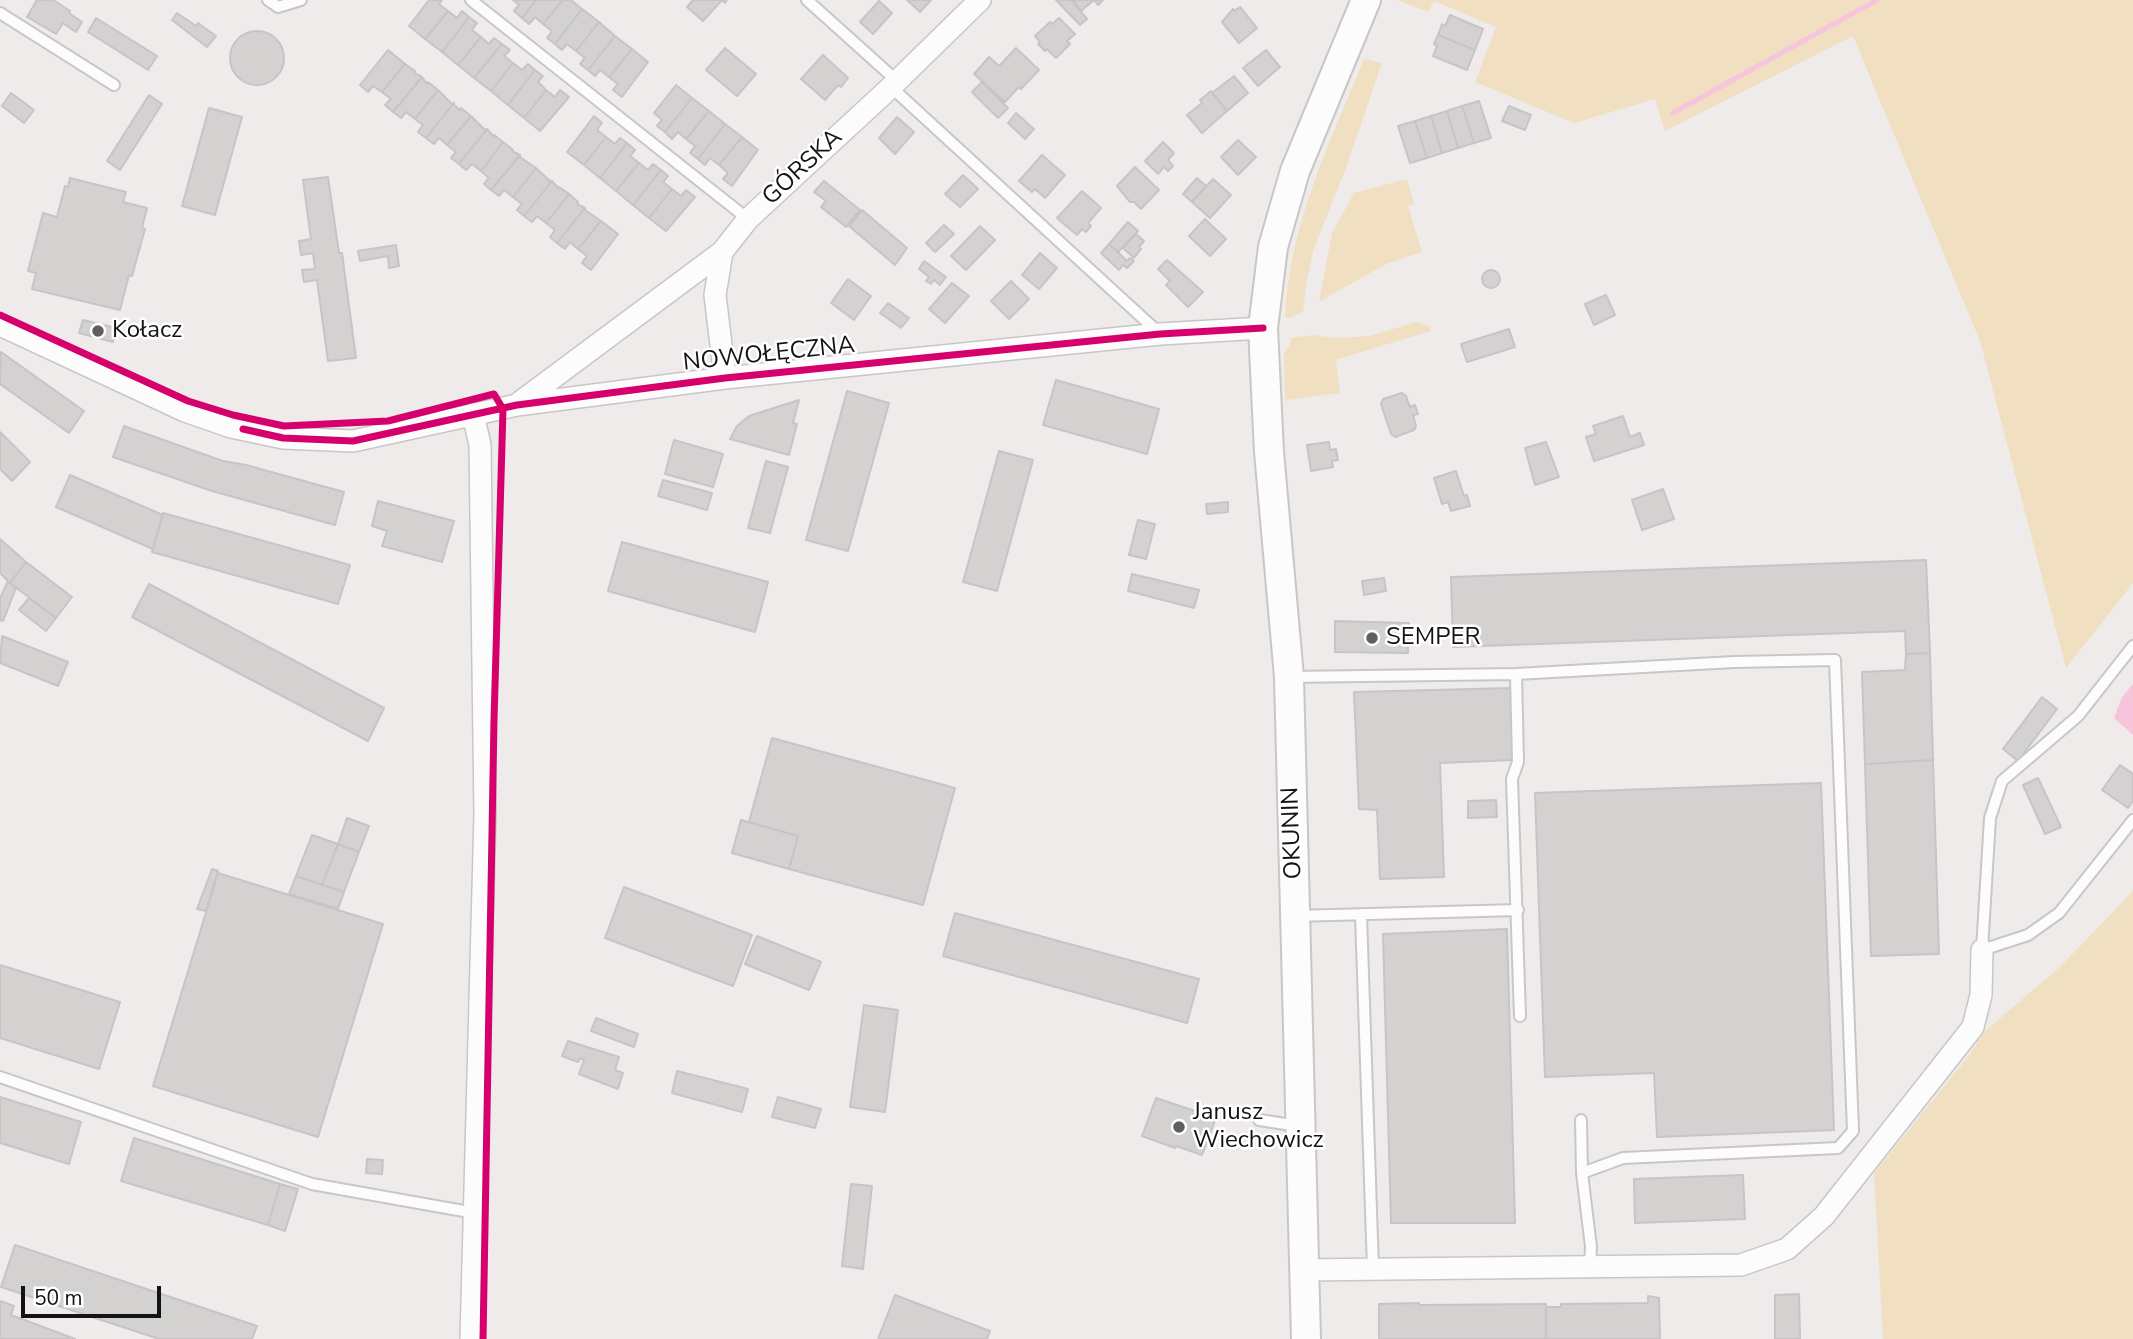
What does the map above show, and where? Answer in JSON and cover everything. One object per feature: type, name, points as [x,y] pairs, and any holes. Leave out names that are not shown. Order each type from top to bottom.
[{"type":"main road","name":"OKUNIN","points":[[1306,1339],[1289,677],[1269,452],[1263,328],[1273,247],[1295,171],[1366,0]]},
{"type":"street","name":"GÓRSKA","points":[[517,405],[722,251],[748,219],[894,84],[978,1]]},
{"type":"street","points":[[722,251],[715,295],[725,378]]},
{"type":"street","name":"NOWOŁĘCZNA","points":[[0,325],[185,411],[231,427],[275,437],[353,441],[517,405],[725,378],[1160,334],[1263,328]]},
{"type":"street","points":[[471,1339],[485,814],[480,445],[473,414]]},
{"type":"street","points":[[1304,1270],[1741,1265],[1787,1249],[1824,1216],[1973,1027],[1981,995],[1982,950]]},
{"type":"lane","points":[[268,0],[278,7],[301,0]]},
{"type":"lane","points":[[471,0],[748,219]]},
{"type":"lane","points":[[807,0],[1160,334]]},
{"type":"lane","points":[[0,13],[114,85]]},
{"type":"lane","points":[[2133,646],[2078,716],[2003,781],[1990,818],[1982,950],[2028,935],[2059,913],[2133,820]]},
{"type":"lane","points":[[1289,677],[1516,674],[1734,662],[1835,660],[1853,1131],[1838,1148],[1623,1158],[1583,1173]]},
{"type":"lane","points":[[1516,674],[1518,762],[1512,779],[1520,1016]]},
{"type":"lane","points":[[1295,916],[1518,910]]},
{"type":"lane","points":[[1361,915],[1373,1269]]},
{"type":"lane","points":[[0,1077],[312,1184],[475,1213]]},
{"type":"lane","points":[[1259,1120],[1301,1127]]},
{"type":"lane","points":[[1581,1120],[1583,1173],[1591,1247],[1590,1267]]},
{"type":"shaded area","points":[[1397,0],[2133,0],[2133,583],[2066,668],[1980,341],[1853,36],[1665,131],[1655,99],[1574,123],[1475,82],[1496,27],[1434,1],[1428,12]]},
{"type":"shaded area","points":[[1364,59],[1382,63],[1347,165],[1313,251],[1303,312],[1285,317],[1288,283],[1303,217],[1325,153]]},
{"type":"shaded area","points":[[1407,179],[1414,204],[1408,206],[1422,252],[1386,264],[1319,302],[1332,233],[1354,193]]},
{"type":"shaded area","points":[[1416,322],[1431,327],[1430,331],[1336,360],[1340,393],[1285,400],[1284,352],[1290,345],[1291,338],[1313,335],[1335,338],[1370,336]]},
{"type":"shaded area","points":[[2133,684],[2133,735],[2114,718],[2122,697]]},
{"type":"shaded area","points":[[2133,891],[2133,1339],[1883,1339],[1874,1173],[1968,1057],[1984,1032],[2061,966]]},
{"type":"building","points":[[37,0],[53,0],[70,11],[69,13],[82,22],[76,32],[63,23],[56,34],[27,17]]},
{"type":"building","points":[[429,0],[442,0],[439,4],[448,11],[425,39],[409,26]]},
{"type":"building","points":[[513,0],[536,0],[522,18],[514,11],[519,5]]},
{"type":"building","points":[[536,0],[563,0],[543,24],[535,17],[529,24],[522,18]]},
{"type":"building","points":[[563,0],[571,0],[582,9],[555,44],[547,38],[552,31],[543,24]]},
{"type":"building","points":[[693,0],[722,0],[703,21],[687,7]]},
{"type":"building","points":[[907,0],[931,0],[920,12]]},
{"type":"building","points":[[1056,0],[1071,0],[1087,19],[1080,25]]},
{"type":"building","points":[[1073,0],[1094,0],[1081,11]]},
{"type":"building","points":[[879,1],[892,13],[873,34],[860,22]]},
{"type":"building","points":[[1240,7],[1257,28],[1239,43],[1222,22],[1233,9],[1234,11]]},
{"type":"building","points":[[582,9],[599,22],[576,51],[567,44],[562,50],[555,44]]},
{"type":"building","points":[[448,11],[457,18],[462,11],[469,17],[442,52],[425,39]]},
{"type":"building","points":[[177,13],[216,36],[207,47],[172,20]]},
{"type":"building","points":[[1450,15],[1483,29],[1475,50],[1438,35],[1442,24],[1445,26]]},
{"type":"building","points":[[469,17],[477,23],[472,30],[481,37],[458,65],[442,52]]},
{"type":"building","points":[[96,18],[157,56],[148,70],[88,32]]},
{"type":"building","points":[[1059,18],[1075,34],[1067,41],[1070,44],[1056,58],[1038,44],[1040,42],[1035,36],[1050,22],[1052,24]]},
{"type":"building","points":[[599,22],[615,36],[588,70],[580,64],[585,58],[576,51]]},
{"type":"building","points":[[257,31],[276,39],[284,58],[276,77],[257,85],[238,77],[230,58],[238,39]]},
{"type":"building","points":[[1438,35],[1475,50],[1467,70],[1433,56]]},
{"type":"building","points":[[615,36],[632,49],[609,77],[600,70],[595,76],[588,70]]},
{"type":"building","points":[[481,37],[489,44],[494,38],[502,44],[474,78],[458,65]]},
{"type":"building","points":[[502,44],[510,50],[504,56],[513,63],[491,91],[474,78]]},
{"type":"building","points":[[725,48],[756,74],[737,96],[706,70]]},
{"type":"building","points":[[1016,48],[1039,70],[1005,102],[974,74],[989,57],[999,66]]},
{"type":"building","points":[[632,49],[648,62],[622,97],[613,90],[618,84],[609,77]]},
{"type":"building","points":[[388,50],[405,64],[382,92],[373,86],[368,92],[360,85]]},
{"type":"building","points":[[1266,50],[1280,67],[1258,86],[1243,68]]},
{"type":"building","points":[[823,55],[848,78],[825,100],[801,79]]},
{"type":"building","points":[[513,63],[522,70],[528,64],[535,70],[508,105],[491,91]]},
{"type":"building","points":[[405,64],[422,77],[393,112],[385,105],[391,99],[382,92]]},
{"type":"building","points":[[535,70],[543,76],[538,82],[546,90],[524,118],[508,105]]},
{"type":"building","points":[[1234,76],[1248,93],[1227,111],[1212,93]]},
{"type":"building","points":[[422,77],[427,84],[428,82],[438,90],[415,119],[406,112],[401,118],[393,112]]},
{"type":"building","points":[[982,82],[1008,108],[998,118],[972,92]]},
{"type":"building","points":[[676,85],[692,98],[665,132],[657,126],[662,120],[654,113]]},
{"type":"building","points":[[438,90],[454,103],[426,138],[418,132],[423,125],[415,119]]},
{"type":"building","points":[[546,90],[555,97],[560,90],[569,97],[540,131],[524,118]]},
{"type":"building","points":[[1211,91],[1227,111],[1202,133],[1187,115],[1202,103],[1200,100]]},
{"type":"building","points":[[11,93],[34,110],[24,123],[2,106]]},
{"type":"building","points":[[149,95],[162,104],[120,170],[107,161]]},
{"type":"building","points":[[692,98],[709,111],[686,139],[678,132],[672,139],[665,132]]},
{"type":"building","points":[[1479,101],[1491,138],[1474,143],[1462,106]]},
{"type":"building","points":[[454,103],[471,116],[447,145],[439,138],[434,144],[426,138]]},
{"type":"building","points":[[1462,106],[1474,143],[1458,148],[1447,111]]},
{"type":"building","points":[[1509,106],[1531,115],[1525,130],[1502,121]]},
{"type":"building","points":[[209,108],[242,117],[215,215],[182,206]]},
{"type":"building","points":[[709,111],[725,124],[698,159],[690,153],[695,146],[686,139]]},
{"type":"building","points":[[1447,111],[1458,148],[1442,153],[1431,116]]},
{"type":"building","points":[[1016,113],[1034,129],[1025,139],[1008,123]]},
{"type":"building","points":[[471,116],[487,129],[459,164],[451,158],[456,152],[447,145]]},
{"type":"building","points":[[594,116],[602,123],[597,130],[606,137],[584,165],[567,152]]},
{"type":"building","points":[[1431,116],[1442,153],[1427,158],[1415,121]]},
{"type":"building","points":[[897,117],[914,132],[895,154],[879,138]]},
{"type":"building","points":[[1415,121],[1427,158],[1410,163],[1398,126]]},
{"type":"building","points":[[725,124],[742,137],[719,165],[710,158],[705,165],[698,159]]},
{"type":"building","points":[[487,129],[503,142],[481,171],[472,164],[466,170],[459,164]]},
{"type":"building","points":[[606,137],[615,144],[620,138],[627,143],[600,178],[584,165]]},
{"type":"building","points":[[742,137],[758,150],[732,186],[723,179],[728,173],[719,165]]},
{"type":"building","points":[[1238,140],[1256,157],[1238,175],[1221,157]]},
{"type":"building","points":[[503,142],[520,155],[491,190],[484,184],[489,178],[481,171]]},
{"type":"building","points":[[1163,142],[1174,153],[1168,160],[1173,166],[1168,171],[1164,167],[1158,174],[1145,161]]},
{"type":"building","points":[[627,143],[635,150],[630,156],[639,163],[616,191],[600,178]]},
{"type":"building","points":[[520,155],[536,168],[513,197],[504,190],[499,196],[491,190]]},
{"type":"building","points":[[1042,155],[1065,175],[1045,198],[1019,181]]},
{"type":"building","points":[[639,163],[648,170],[653,164],[661,170],[633,205],[616,191]]},
{"type":"building","points":[[1135,167],[1159,190],[1141,209],[1134,202],[1130,202],[1117,186]]},
{"type":"building","points":[[536,168],[552,181],[524,216],[517,210],[522,204],[513,197]]},
{"type":"building","points":[[661,170],[668,176],[663,182],[672,189],[649,218],[633,205]]},
{"type":"building","points":[[963,175],[978,189],[960,207],[945,194]]},
{"type":"building","points":[[328,177],[339,253],[342,253],[356,358],[328,361],[317,280],[304,282],[302,270],[315,269],[313,253],[301,255],[299,241],[311,239],[303,180]]},
{"type":"building","points":[[70,178],[126,192],[123,202],[147,208],[142,228],[145,229],[120,310],[32,289],[36,273],[28,271],[43,213],[57,217],[65,186],[68,187]]},
{"type":"building","points":[[1197,178],[1206,186],[1192,202],[1183,194]]},
{"type":"building","points":[[1213,179],[1231,195],[1210,218],[1192,202]]},
{"type":"building","points":[[552,181],[569,194],[546,223],[537,216],[532,222],[524,216]]},
{"type":"building","points":[[824,181],[860,210],[846,227],[821,207],[826,201],[814,192]]},
{"type":"building","points":[[672,189],[681,196],[686,190],[695,197],[666,231],[649,218]]},
{"type":"building","points":[[1082,191],[1101,208],[1088,223],[1091,226],[1086,232],[1082,229],[1077,235],[1057,218]]},
{"type":"building","points":[[569,194],[577,204],[585,208],[557,243],[550,237],[555,230],[546,223]]},
{"type":"building","points":[[585,208],[601,221],[578,249],[570,242],[565,249],[557,243]]},
{"type":"building","points":[[862,210],[907,248],[895,265],[849,226]]},
{"type":"building","points":[[1205,219],[1226,239],[1210,256],[1189,236]]},
{"type":"building","points":[[601,221],[618,234],[591,270],[582,263],[587,256],[578,249]]},
{"type":"building","points":[[1128,222],[1138,231],[1118,252],[1109,244]]},
{"type":"building","points":[[944,225],[954,234],[935,252],[926,243]]},
{"type":"building","points":[[980,226],[995,240],[966,270],[951,256]]},
{"type":"building","points":[[1136,234],[1144,241],[1134,258],[1123,248]]},
{"type":"building","points":[[1109,244],[1127,261],[1130,258],[1134,261],[1127,268],[1123,265],[1119,270],[1101,253]]},
{"type":"building","points":[[396,245],[399,266],[389,268],[388,256],[360,261],[358,251]]},
{"type":"building","points":[[1040,253],[1057,268],[1039,289],[1022,275]]},
{"type":"building","points":[[1167,260],[1203,292],[1188,307],[1166,285],[1170,281],[1158,269]]},
{"type":"building","points":[[924,261],[946,277],[940,285],[934,280],[931,284],[926,281],[929,277],[919,269]]},
{"type":"building","points":[[1487,270],[1495,270],[1500,279],[1498,286],[1487,288],[1482,283],[1482,275]]},
{"type":"building","points":[[848,279],[871,296],[854,320],[831,303]]},
{"type":"building","points":[[1011,281],[1029,299],[1009,319],[991,301]]},
{"type":"building","points":[[952,283],[969,296],[945,323],[929,309]]},
{"type":"building","points":[[1606,295],[1615,315],[1594,325],[1585,304]]},
{"type":"building","points":[[888,303],[909,318],[901,328],[880,313]]},
{"type":"building","name":"Kołacz","points":[[83,320],[116,328],[113,342],[79,333]]},
{"type":"building","points":[[1509,329],[1515,347],[1467,362],[1461,344]]},
{"type":"building","points":[[1,352],[84,411],[69,433],[0,384]]},
{"type":"building","points":[[1056,380],[1159,409],[1147,454],[1043,425]]},
{"type":"building","points":[[847,391],[889,403],[848,551],[806,540]]},
{"type":"building","points":[[1402,393],[1410,407],[1415,405],[1418,414],[1413,415],[1416,426],[1414,430],[1395,437],[1391,434],[1381,404],[1383,399]]},
{"type":"building","points":[[799,400],[793,423],[797,424],[789,455],[730,439],[737,426],[749,416]]},
{"type":"building","points":[[1623,416],[1630,437],[1640,433],[1644,445],[1594,461],[1586,437],[1596,434],[1593,426]]},
{"type":"building","points":[[124,426],[223,461],[344,492],[335,525],[212,491],[113,457]]},
{"type":"building","points":[[0,432],[30,462],[12,481],[0,469]]},
{"type":"building","points":[[674,440],[723,454],[713,487],[665,474]]},
{"type":"building","points":[[1329,442],[1330,450],[1336,449],[1338,460],[1332,461],[1333,467],[1311,471],[1307,445]]},
{"type":"building","points":[[1546,442],[1559,477],[1535,485],[1525,448]]},
{"type":"building","points":[[999,451],[1033,460],[997,591],[963,582]]},
{"type":"building","points":[[766,461],[788,467],[770,533],[748,528]]},
{"type":"building","points":[[1456,471],[1470,506],[1451,511],[1448,502],[1442,504],[1434,478]]},
{"type":"building","points":[[70,475],[163,515],[153,549],[56,507]]},
{"type":"building","points":[[663,480],[712,493],[707,510],[658,496]]},
{"type":"building","points":[[1663,489],[1674,519],[1642,530],[1632,500]]},
{"type":"building","points":[[378,501],[454,521],[442,562],[382,546],[387,531],[372,526]]},
{"type":"building","points":[[1228,502],[1228,512],[1207,514],[1206,504]]},
{"type":"building","points":[[163,513],[350,565],[338,604],[152,552]]},
{"type":"building","points":[[1138,520],[1155,524],[1146,559],[1129,555]]},
{"type":"building","points":[[0,539],[26,562],[10,583],[0,573]]},
{"type":"building","points":[[622,542],[768,582],[755,632],[608,591]]},
{"type":"building","points":[[1926,560],[1930,653],[1906,654],[1905,631],[1453,647],[1451,577]]},
{"type":"building","points":[[26,562],[72,597],[56,618],[10,583]]},
{"type":"building","points":[[1132,574],[1199,590],[1194,608],[1128,591]]},
{"type":"building","points":[[1384,578],[1386,591],[1364,595],[1362,581]]},
{"type":"building","points":[[8,581],[16,588],[3,621],[0,620],[0,598]]},
{"type":"building","points":[[149,584],[384,708],[368,741],[132,617]]},
{"type":"building","points":[[29,598],[56,618],[46,631],[19,610]]},
{"type":"building","name":"SEMPER","points":[[1335,621],[1409,623],[1408,653],[1335,652]]},
{"type":"building","points":[[2,636],[68,662],[58,686],[0,663]]},
{"type":"building","points":[[1930,653],[1933,760],[1865,764],[1862,672],[1905,670],[1906,654]]},
{"type":"building","points":[[1511,688],[1513,760],[1440,763],[1444,877],[1380,879],[1377,810],[1359,809],[1354,692]]},
{"type":"building","points":[[2042,697],[2057,709],[2018,761],[2003,749]]},
{"type":"building","points":[[772,738],[955,788],[923,905],[789,869],[798,836],[749,822]]},
{"type":"building","points":[[1933,760],[1939,954],[1871,956],[1865,764]]},
{"type":"building","points":[[2120,765],[2133,774],[2133,801],[2128,808],[2102,790]]},
{"type":"building","points":[[2038,778],[2061,827],[2045,834],[2023,785]]},
{"type":"building","points":[[1821,783],[1834,1130],[1657,1137],[1654,1073],[1545,1077],[1535,793]]},
{"type":"building","points":[[1496,800],[1497,817],[1468,818],[1468,801]]},
{"type":"building","points":[[347,818],[369,826],[359,852],[338,844]]},
{"type":"building","points":[[741,820],[798,836],[789,869],[732,853]]},
{"type":"building","points":[[312,835],[338,844],[322,885],[296,876]]},
{"type":"building","points":[[338,844],[359,852],[344,892],[322,885]]},
{"type":"building","points":[[212,869],[218,871],[206,911],[197,909]]},
{"type":"building","points":[[218,873],[383,924],[318,1137],[153,1086]]},
{"type":"building","points":[[296,876],[344,892],[338,909],[289,894]]},
{"type":"building","points":[[624,887],[752,935],[733,986],[605,938]]},
{"type":"building","points":[[955,913],[1199,979],[1187,1023],[943,956]]},
{"type":"building","points":[[1507,929],[1515,1223],[1391,1223],[1383,934]]},
{"type":"building","points":[[757,936],[821,962],[809,990],[745,964]]},
{"type":"building","points":[[0,965],[120,1002],[99,1069],[0,1038]]},
{"type":"building","points":[[864,1005],[898,1010],[885,1112],[850,1107]]},
{"type":"building","points":[[596,1018],[638,1034],[634,1047],[591,1031]]},
{"type":"building","points":[[568,1041],[619,1057],[615,1070],[623,1073],[618,1089],[579,1074],[584,1060],[580,1058],[578,1062],[562,1056]]},
{"type":"building","points":[[677,1071],[748,1089],[742,1112],[672,1093]]},
{"type":"building","points":[[0,1097],[81,1122],[69,1164],[0,1143]]},
{"type":"building","points":[[778,1097],[821,1109],[815,1128],[772,1117]]},
{"type":"building","name":"Janusz Wiechowicz","points":[[1156,1098],[1216,1118],[1202,1155],[1142,1136]]},
{"type":"building","points":[[134,1138],[280,1184],[268,1225],[121,1181]]},
{"type":"building","points":[[367,1159],[383,1160],[382,1174],[366,1173]]},
{"type":"building","points":[[1743,1175],[1745,1219],[1635,1223],[1634,1179]]},
{"type":"building","points":[[280,1184],[298,1189],[285,1231],[268,1225]]},
{"type":"building","points":[[851,1184],[872,1186],[863,1269],[842,1266]]},
{"type":"building","points":[[15,1245],[257,1326],[252,1339],[159,1339],[1,1287]]},
{"type":"building","points":[[1799,1294],[1800,1339],[1775,1339],[1775,1295]]},
{"type":"building","points":[[895,1295],[990,1331],[987,1339],[878,1339]]},
{"type":"building","points":[[1648,1296],[1659,1298],[1660,1339],[1546,1339],[1546,1307],[1561,1307],[1561,1304],[1648,1303]]},
{"type":"building","points":[[0,1301],[14,1306],[11,1315],[75,1339],[0,1339]]},
{"type":"building","points":[[1379,1304],[1546,1304],[1546,1339],[1379,1339]]},
{"type":"waterway","points":[[1673,113],[1877,0]]},
{"type":"cycle path","points":[[0,315],[188,401],[233,415],[284,426],[388,421],[494,394],[503,409],[494,720],[483,1339]]},
{"type":"cycle path","points":[[243,429],[283,438],[353,441],[517,405],[725,378],[1160,334],[1263,328]]},
{"type":"place","name":"Kołacz","points":[[98,331]]},
{"type":"place","name":"SEMPER","points":[[1372,638]]},
{"type":"place","name":"Janusz Wiechowicz","points":[[1179,1127]]}]
